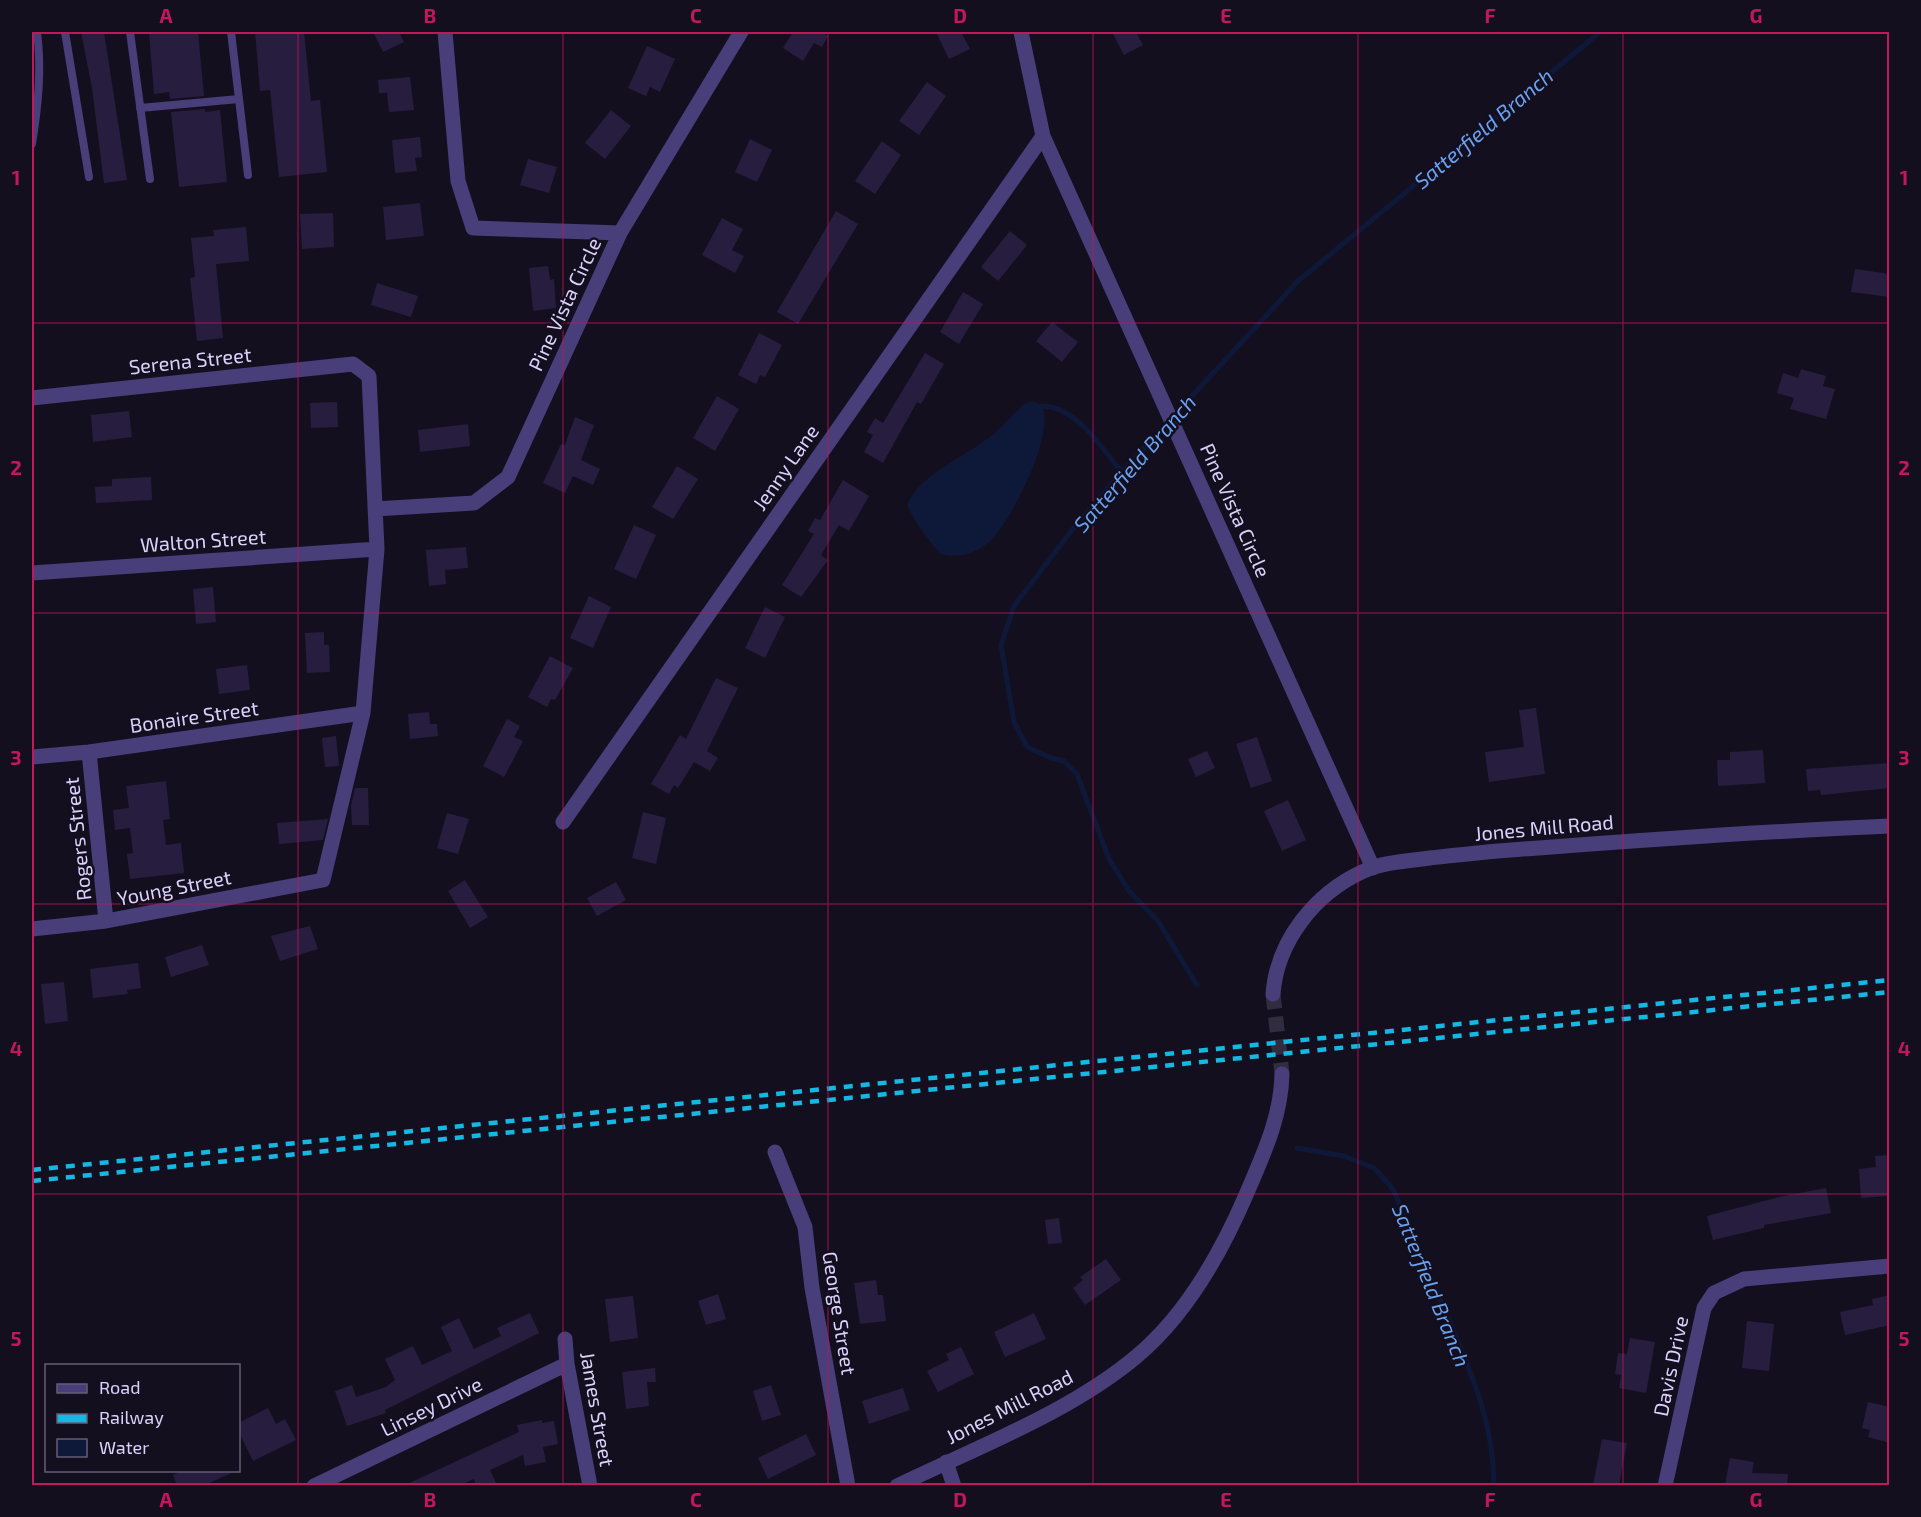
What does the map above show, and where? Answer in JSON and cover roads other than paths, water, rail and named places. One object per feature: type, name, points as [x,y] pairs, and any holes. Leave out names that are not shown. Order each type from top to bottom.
[{"type":"street","points":[[445,32],[458,181],[473,228],[620,233]]},
{"type":"street","name":"Pine Vista Circle","points":[[375,509],[474,503],[508,477],[620,233],[741,32]]},
{"type":"street","name":"Pine Vista Circle","points":[[1021,32],[1042,136],[1373,868]]},
{"type":"street","name":"Jenny Lane","points":[[562,822],[1042,136]]},
{"type":"street","name":"Serena Street","points":[[32,398],[353,364],[369,376],[375,509]]},
{"type":"street","points":[[363,714],[377,549],[375,509]]},
{"type":"street","name":"Walton Street","points":[[32,573],[377,549]]},
{"type":"street","name":"Bonaire Street","points":[[32,757],[89,752],[363,714]]},
{"type":"street","name":"Young Street","points":[[32,929],[106,921],[323,880],[363,714]]},
{"type":"street","name":"Rogers Street","points":[[89,752],[106,921]]},
{"type":"street","name":"Jones Mill Road","points":[[1273,993],[1279,959],[1297,928],[1329,894],[1351,878],[1394,862],[1489,852],[1755,831],[1890,826]]},
{"type":"street","name":"Jones Mill Road","points":[[897,1485],[1052,1412],[1128,1364],[1169,1325],[1231,1229],[1273,1131],[1280,1103],[1282,1074]]},
{"type":"street","name":"George Street","points":[[775,1152],[805,1227],[812,1288],[849,1485]]},
{"type":"street","name":"Davis Drive","points":[[1665,1485],[1704,1308],[1714,1293],[1744,1279],[1890,1266]]},
{"type":"street","name":"James Street","points":[[565,1339],[567,1364],[590,1485]]},
{"type":"street","name":"Linsey Drive","points":[[314,1485],[567,1364]]},
{"type":"street","points":[[946,1462],[954,1485]]},
{"type":"lane","points":[[32,144],[39,105],[40,55],[37,32]]},
{"type":"lane","points":[[65,32],[89,177]]},
{"type":"lane","points":[[130,32],[150,179]]},
{"type":"lane","points":[[231,32],[248,175]]},
{"type":"lane","points":[[141,108],[239,99]]},
{"type":"water","points":[[1032,401],[1043,409],[1042,440],[1028,480],[1018,500],[988,543],[971,553],[953,556],[940,554],[919,527],[907,506],[912,495],[930,477],[987,439],[1024,404]]},
{"type":"waterway","name":"Satterfield Branch","points":[[1197,985],[1158,921],[1129,891],[1109,859],[1077,774],[1064,761],[1027,747],[1014,722],[1001,645],[1014,606],[1072,530],[1122,472],[1298,281],[1600,32]]},
{"type":"waterway","points":[[1041,406],[1054,408],[1077,420],[1122,472]]},
{"type":"waterway","name":"Satterfield Branch","points":[[1297,1148],[1344,1156],[1374,1168],[1393,1189],[1480,1398],[1490,1440],[1494,1486]]},
{"type":"tunnel","points":[[1273,994],[1282,1074]]},
{"type":"railway","points":[[32,1170],[1890,980]]},
{"type":"railway","points":[[32,1181],[1890,992]]}]
